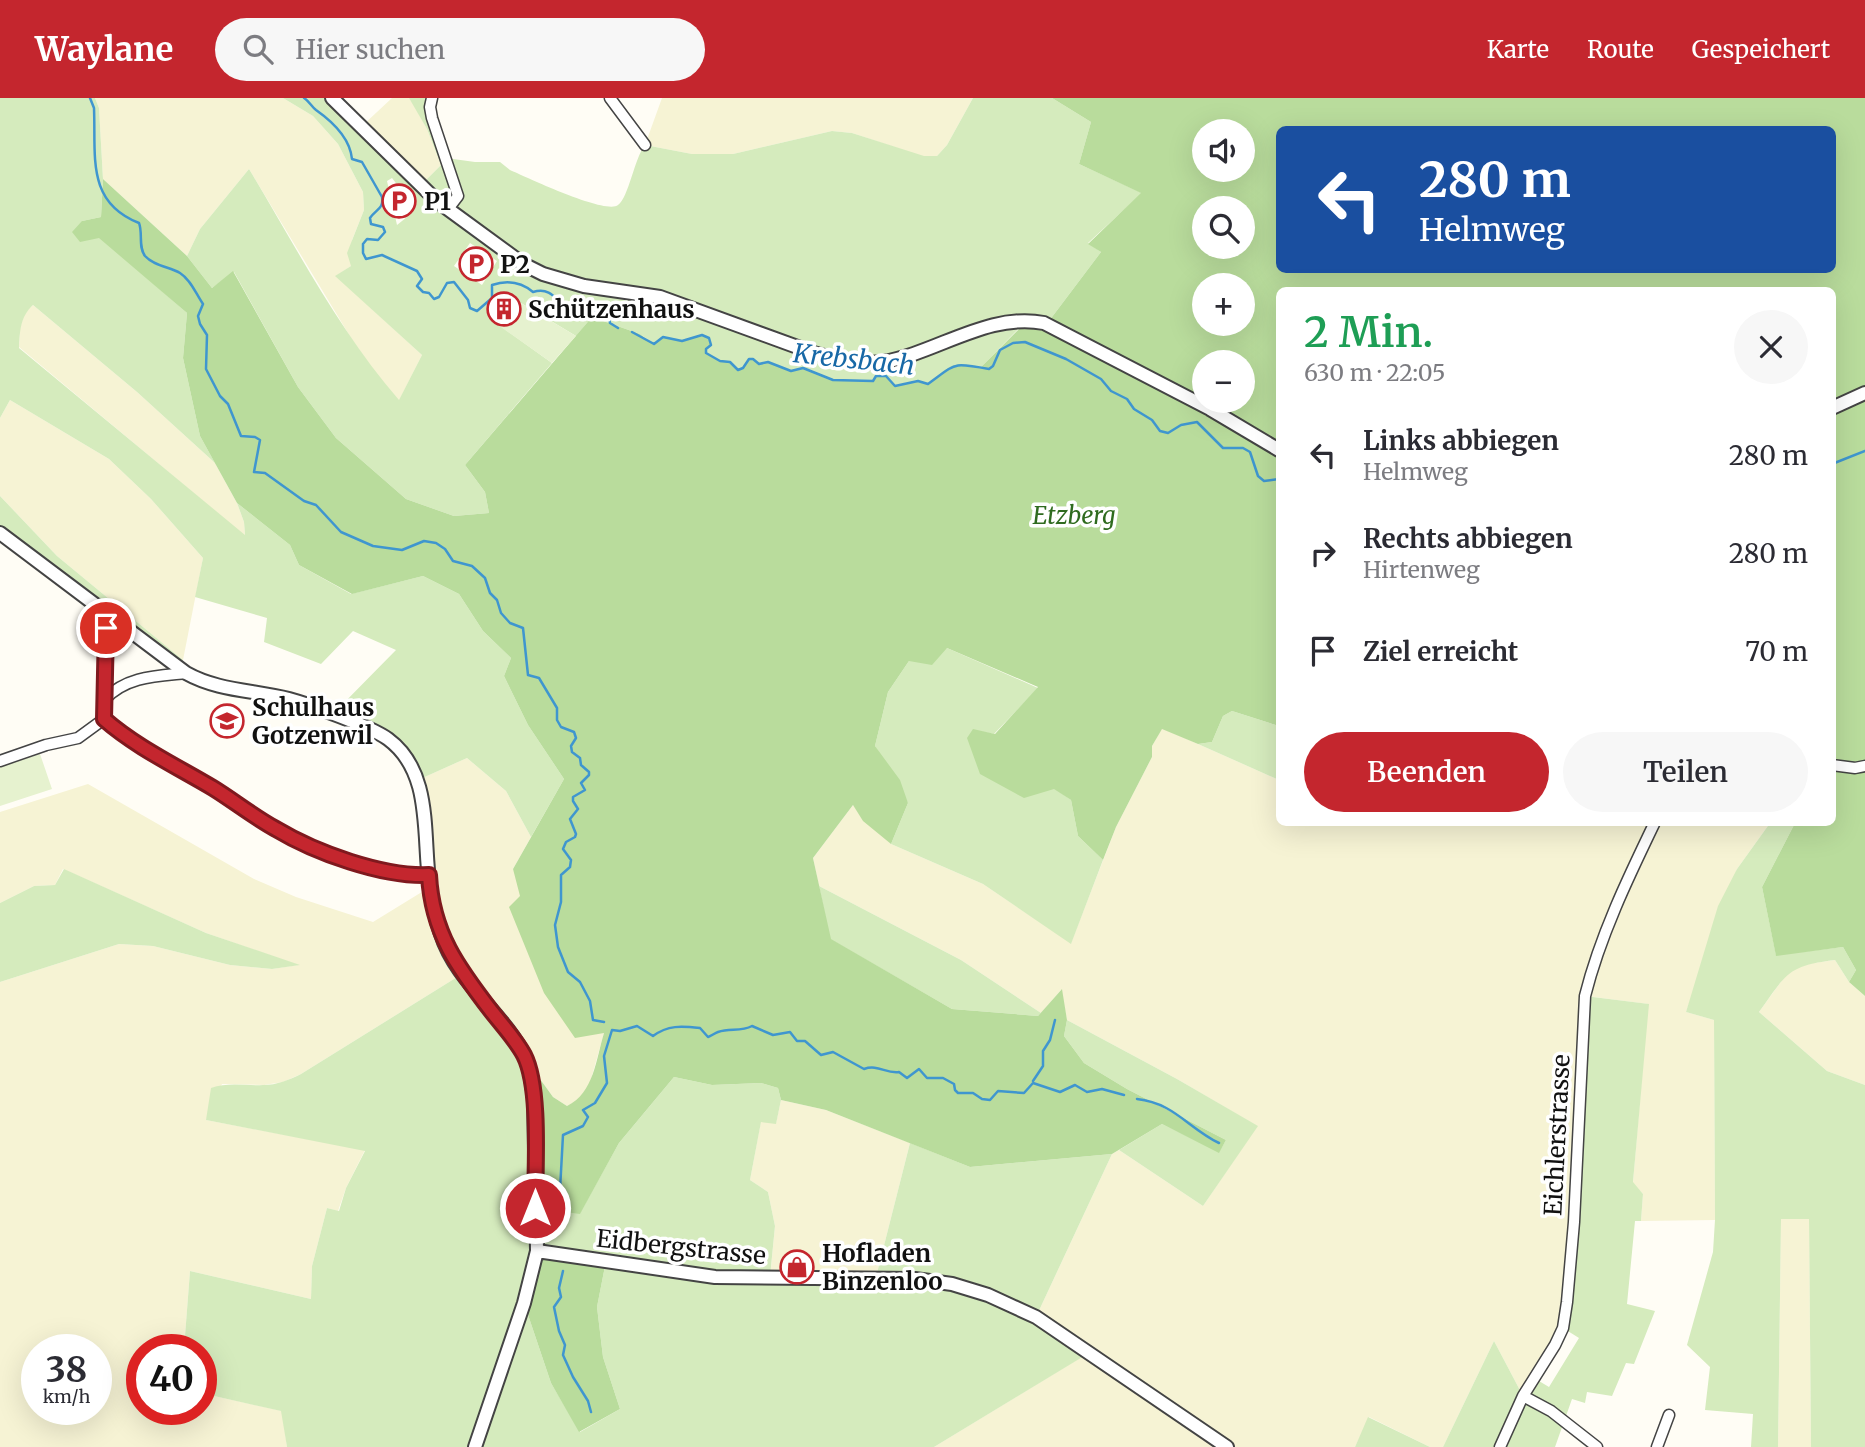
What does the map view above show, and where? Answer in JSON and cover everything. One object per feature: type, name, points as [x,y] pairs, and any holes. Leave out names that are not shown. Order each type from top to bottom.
[{"type":"street","points":[[332,98],[420,186],[523,264],[543,274],[584,286],[660,297],[835,359],[859,363],[883,362],[1005,322],[1028,320],[1044,323],[1210,409],[1276,448]]},
{"type":"street","points":[[432,98],[432,118],[458,196],[449,209]]},
{"type":"street","points":[[610,98],[645,145]]},
{"type":"street","points":[[1836,406],[1865,393]]},
{"type":"street","points":[[0,533],[186,673],[219,687],[290,700],[372,730],[390,741],[411,766],[418,780],[429,875],[441,936],[462,974],[525,1056],[534,1098],[537,1251],[524,1303],[475,1447]]},
{"type":"street","points":[[107,614],[104,719],[122,736],[225,795],[276,830],[313,847],[388,873],[429,875]]},
{"type":"street","points":[[105,699],[114,690],[144,677],[186,673]]},
{"type":"street","points":[[0,761],[46,745],[78,738],[104,719]]},
{"type":"street","points":[[1836,766],[1855,768],[1865,766]]},
{"type":"street","name":"Eichlerstrasse","points":[[1500,1447],[1523,1396],[1563,1328],[1567,1302],[1585,996],[1594,961],[1653,826]]},
{"type":"street","name":"Eidbergstrasse","points":[[537,1251],[715,1277],[915,1279],[964,1287],[988,1294],[1036,1317],[1227,1447]]},
{"type":"street","points":[[1523,1396],[1550,1411],[1597,1447]]},
{"type":"street","points":[[1657,1447],[1669,1415]]},
{"type":"shaded area","points":[[95,98],[283,98],[313,116],[338,144],[363,192],[364,210],[352,240],[351,266],[336,276],[422,355],[399,401],[351,338],[249,169],[200,229],[187,256],[103,179],[99,108]]},
{"type":"shaded area","points":[[392,98],[409,98],[427,129],[441,165],[420,186],[362,126]]},
{"type":"shaded area","points":[[662,98],[973,98],[947,145],[937,156],[924,157],[852,133],[832,131],[733,154],[692,154],[645,145]]},
{"type":"shaded area","points":[[33,305],[137,392],[215,463],[237,503],[244,522],[245,536],[19,347],[20,328],[25,312]]},
{"type":"shaded area","points":[[10,400],[109,459],[151,499],[203,558],[183,660],[57,556],[0,496],[0,418]]},
{"type":"shaded area","points":[[1162,728],[1276,779],[1276,826],[1768,826],[1737,869],[1686,1012],[1714,1020],[1715,1220],[1641,1221],[1643,1194],[1633,1183],[1648,1004],[1586,996],[1563,1328],[1523,1396],[1494,1341],[1443,1447],[1430,1447],[1369,1417],[1355,1447],[934,1447],[1088,1353],[1036,1317],[1112,1154],[1119,1150],[1203,1206],[1257,1126],[1067,1020],[1061,990],[1041,1013],[961,960],[819,886],[813,858],[853,805],[891,844],[983,884],[1071,943],[1116,827],[1152,757],[1152,746]]},
{"type":"shaded area","points":[[467,758],[506,791],[531,837],[513,869],[604,1033],[590,1083],[579,1100],[567,1106],[553,1097],[540,1079],[531,1074],[462,974],[301,1074],[283,1082],[264,1085],[222,1084],[206,1120],[365,1150],[338,1211],[327,1208],[312,1266],[311,1299],[190,1271],[185,1334],[126,1334],[126,1425],[217,1425],[217,1397],[282,1411],[287,1447],[0,1447],[0,982],[119,944],[153,946],[230,965],[272,969],[298,965],[206,933],[63,869],[55,885],[34,886],[0,903],[0,812],[88,784],[254,879],[296,897],[373,922],[430,887],[418,780]]},
{"type":"shaded area","points":[[1835,960],[1849,982],[1865,996],[1865,1085],[1827,1071],[1759,1012],[1788,972],[1806,964]]},
{"type":"shaded area","points":[[781,1100],[826,1110],[910,1143],[876,1277],[770,1278],[775,1226],[768,1192],[750,1180],[761,1121],[776,1123]]},
{"type":"shaded area","points":[[1781,1219],[1809,1219],[1811,1447],[1778,1447]]},
{"type":"green space","points":[[0,98],[95,98],[99,108],[103,179],[101,217],[82,221],[187,313],[183,358],[200,436],[215,463],[137,392],[33,305],[23,319],[19,348],[245,535],[244,522],[237,503],[290,545],[299,565],[351,594],[423,576],[459,594],[483,631],[511,658],[504,676],[528,725],[564,779],[531,837],[506,791],[467,758],[418,780],[400,750],[332,715],[396,650],[353,631],[321,664],[264,642],[267,618],[195,597],[203,558],[151,499],[109,459],[10,400],[0,418]]},
{"type":"green space","points":[[283,98],[332,98],[420,186],[441,165],[427,129],[409,98],[432,98],[430,107],[446,158],[500,162],[510,170],[566,194],[611,207],[622,201],[645,145],[692,154],[733,154],[832,131],[852,133],[924,156],[937,156],[947,145],[973,98],[1052,98],[1091,122],[1079,164],[1142,193],[1088,243],[1101,252],[1049,321],[1027,320],[981,367],[958,366],[928,384],[918,381],[895,386],[873,381],[833,380],[803,368],[791,371],[749,359],[743,368],[738,370],[730,362],[720,361],[706,353],[709,338],[702,335],[682,341],[654,344],[640,334],[592,317],[576,336],[506,294],[489,318],[552,363],[465,465],[485,492],[489,513],[454,516],[406,499],[336,438],[298,387],[234,272],[212,288],[187,256],[200,229],[249,169],[338,317],[399,400],[422,355],[335,276],[351,266],[347,253],[364,210],[363,192],[338,144],[313,116]],"holes":[[[392,178],[407,206],[407,217],[397,225],[387,181]],[[470,243],[497,261],[482,285],[454,266]]]},
{"type":"green space","name":"Etzberg","points":[[1052,98],[1865,98],[1865,996],[1849,982],[1856,970],[1843,947],[1776,956],[1762,887],[1793,826],[1836,826],[1836,287],[1276,287],[1276,725],[1232,711],[1223,716],[1212,742],[1198,744],[1162,729],[1152,746],[1152,757],[1116,827],[1103,860],[1078,836],[1071,800],[1054,789],[1024,798],[980,774],[967,738],[973,729],[995,734],[1038,687],[947,648],[932,665],[909,661],[888,692],[875,746],[900,780],[908,803],[891,844],[863,821],[853,805],[813,858],[831,939],[952,1009],[1038,1016],[1062,989],[1067,1020],[1064,1036],[1084,1063],[1127,1089],[1226,1140],[1219,1153],[1162,1124],[1112,1154],[970,1167],[826,1110],[781,1100],[778,1088],[761,1083],[712,1085],[674,1077],[619,1143],[580,1214],[535,1208],[531,1074],[540,1079],[553,1097],[567,1106],[583,1093],[588,1084],[604,1033],[575,1038],[544,993],[509,907],[520,896],[513,869],[564,779],[528,725],[504,676],[511,658],[483,631],[459,594],[423,576],[352,594],[299,565],[290,545],[237,503],[200,436],[183,358],[187,313],[99,238],[80,242],[72,232],[82,221],[101,217],[103,179],[187,256],[212,288],[233,271],[298,387],[336,438],[406,499],[454,516],[489,513],[485,492],[465,465],[592,317],[640,334],[653,344],[663,337],[682,341],[702,335],[709,338],[711,345],[706,349],[707,353],[720,361],[730,362],[738,370],[749,359],[753,359],[759,364],[768,362],[790,371],[803,368],[833,380],[872,381],[876,376],[886,376],[895,386],[918,381],[928,384],[951,366],[981,367],[1028,320],[1049,321],[1101,252],[1088,244],[1141,193],[1079,164],[1091,122]]},
{"type":"green space","points":[[506,294],[576,336],[552,363],[488,318]]},
{"type":"green space","points":[[0,496],[57,556],[183,660],[181,669],[0,533]]},
{"type":"green space","points":[[947,648],[1038,688],[994,734],[973,730],[1071,800],[1078,836],[1103,860],[1071,944],[983,884],[891,844],[908,803],[875,746],[888,692],[909,661]]},
{"type":"green space","points":[[1232,711],[1276,725],[1276,779],[1198,744],[1212,742],[1223,716]]},
{"type":"green space","points":[[40,754],[52,789],[0,806],[0,767]]},
{"type":"green space","points":[[1768,826],[1793,826],[1762,887],[1776,955],[1843,947],[1856,970],[1849,982],[1835,960],[1806,965],[1782,980],[1759,1012],[1827,1071],[1865,1085],[1865,1447],[1811,1447],[1809,1219],[1781,1219],[1778,1447],[1751,1447],[1753,1414],[1705,1410],[1710,1367],[1687,1345],[1713,1252],[1715,1220],[1714,1020],[1686,1012],[1718,906],[1737,869]]},
{"type":"green space","points":[[64,869],[206,933],[300,965],[272,969],[230,965],[153,946],[119,944],[0,982],[0,903],[34,886],[55,885]]},
{"type":"green space","points":[[819,886],[961,960],[1041,1013],[1038,1016],[952,1009],[830,939]]},
{"type":"green space","points":[[462,974],[515,1041],[580,1213],[619,1143],[674,1077],[712,1085],[761,1083],[778,1088],[781,1100],[776,1124],[761,1122],[750,1180],[768,1192],[775,1226],[770,1277],[876,1277],[910,1143],[970,1167],[1112,1154],[1036,1317],[1089,1353],[934,1447],[287,1447],[281,1411],[217,1397],[217,1334],[185,1334],[190,1271],[311,1299],[312,1266],[327,1208],[339,1211],[346,1188],[365,1151],[206,1120],[211,1088],[273,1084],[301,1074]],"holes":[[[606,1261],[597,1307],[603,1357],[620,1409],[580,1432],[551,1383],[524,1303]]]},
{"type":"green space","points":[[1585,996],[1649,1004],[1633,1182],[1643,1194],[1641,1221],[1635,1221],[1627,1304],[1655,1311],[1634,1364],[1626,1363],[1612,1396],[1587,1392],[1585,1403],[1572,1399],[1555,1447],[1443,1447],[1494,1341],[1523,1396],[1534,1378],[1549,1387],[1579,1338],[1563,1328]]},
{"type":"green space","points":[[1067,1020],[1258,1126],[1203,1206],[1119,1150],[1162,1124],[1219,1152],[1226,1140],[1127,1089],[1084,1063],[1064,1036]]},
{"type":"green space","points":[[537,1251],[606,1261],[597,1307],[603,1357],[620,1409],[579,1432],[551,1383],[524,1303]]},
{"type":"green space","points":[[1368,1417],[1430,1447],[1355,1447]]},
{"type":"waterway","points":[[90,98],[94,108],[97,176],[102,190],[110,203],[122,214],[139,223],[145,256],[184,276],[203,304],[198,316],[207,335],[206,369],[220,396],[228,404],[241,436],[260,440],[254,472],[265,473],[304,501],[316,505],[341,532],[373,546],[402,550],[424,541],[436,543],[445,549],[453,561],[472,566],[485,578],[501,613],[510,623],[523,628],[528,675],[539,678],[557,708],[557,720],[561,727],[574,732],[576,738],[571,746],[572,752],[580,758],[581,765],[589,772],[581,783],[585,790],[573,797],[578,809],[570,819],[576,834],[566,842],[563,849],[571,860],[570,867],[561,875],[561,902],[555,925],[558,947],[568,972],[580,982],[590,1001],[593,1020],[604,1022]]},
{"type":"waterway","name":"Krebsbach","points":[[304,98],[340,131],[348,144],[352,159],[362,162],[382,197],[381,207],[370,218],[371,224],[383,227],[385,232],[378,240],[367,239],[363,244],[366,259],[382,255],[417,271],[422,279],[417,286],[434,299],[439,297],[447,283],[454,282],[468,300],[470,308],[477,311],[492,298],[492,285],[514,283],[533,292],[549,293],[567,309],[572,308],[580,299],[591,312],[603,307],[607,309],[610,323],[618,328]]},
{"type":"waterway","name":"Krebsbach","points":[[632,332],[654,344],[663,337],[682,341],[702,335],[709,338],[711,345],[706,349],[706,353],[720,361],[730,362],[738,370],[743,368],[749,359],[753,359],[759,364],[768,362],[791,371],[803,368],[833,380],[873,381],[876,376],[886,376],[895,386],[918,381],[928,384],[961,365],[989,369],[1000,350],[1013,343],[1025,342],[1066,359],[1101,379],[1111,391],[1127,399],[1134,409],[1152,420],[1160,431],[1168,433],[1181,425],[1197,422],[1223,448],[1243,448],[1250,452],[1258,476],[1264,481],[1276,479]]},
{"type":"waterway","name":"Krebsbach","points":[[1836,462],[1865,451]]},
{"type":"waterway","points":[[1033,1081],[1043,1066],[1043,1051],[1050,1040],[1055,1020]]},
{"type":"waterway","points":[[559,1208],[563,1135],[583,1126],[588,1117],[583,1110],[595,1103],[607,1083],[604,1056],[612,1030],[620,1031],[637,1026],[653,1036],[669,1028],[693,1027],[700,1028],[708,1037],[717,1032],[752,1026],[773,1035],[790,1032],[797,1041],[805,1041],[821,1055],[833,1052],[864,1069],[899,1072],[907,1078],[919,1069],[927,1078],[943,1078],[954,1084],[958,1093],[973,1093],[982,1099],[990,1100],[998,1091],[1024,1093],[1033,1083],[1060,1092],[1075,1085],[1087,1092],[1102,1089],[1124,1095]]},
{"type":"waterway","points":[[1137,1099],[1161,1105],[1219,1143]]},
{"type":"waterway","points":[[563,1271],[559,1288],[561,1297],[554,1307],[565,1345],[563,1355],[588,1401],[591,1412]]},
{"type":"place","name":"P1","points":[[399,201]]},
{"type":"place","name":"P2","points":[[476,264]]},
{"type":"place","name":"Schützenhaus","points":[[504,309]]},
{"type":"place","name":"Schulhaus Gotzenwil","points":[[227,721]]},
{"type":"place","name":"Hofladen Binzenloo","points":[[797,1267]]},
{"type":"route","points":[[106,628],[104,719],[122,736],[225,795],[276,830],[313,847],[388,873],[429,875],[441,936],[462,974],[525,1056],[531,1074],[534,1098],[535,1208]]}]
